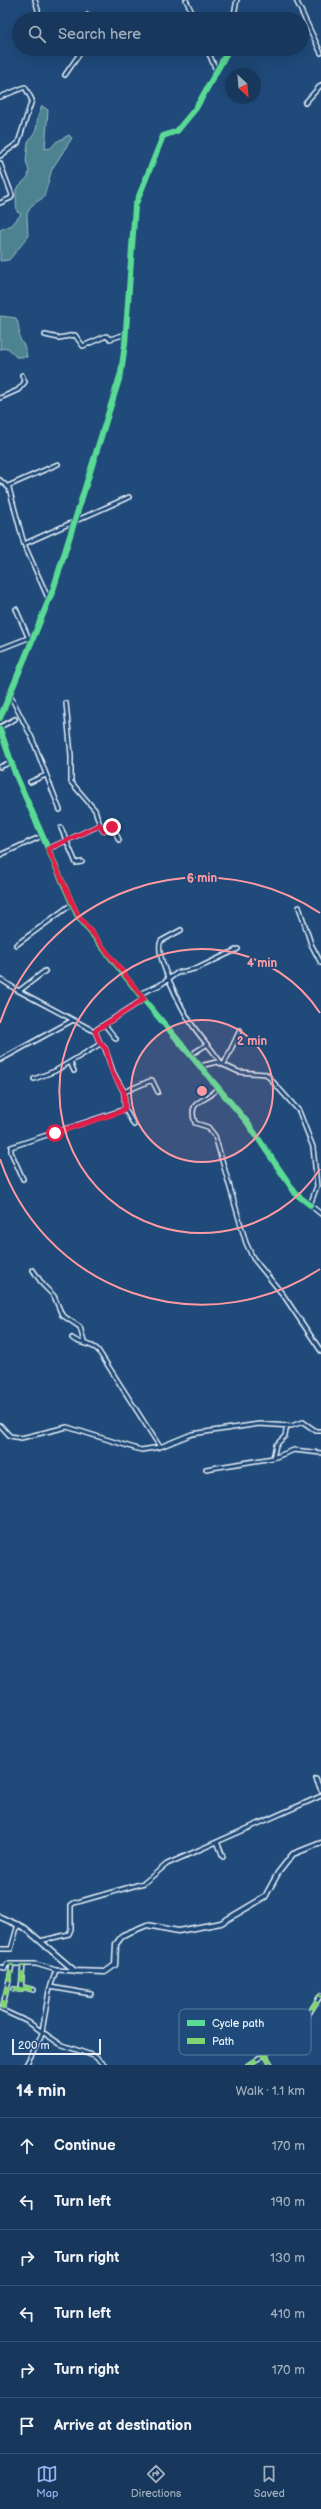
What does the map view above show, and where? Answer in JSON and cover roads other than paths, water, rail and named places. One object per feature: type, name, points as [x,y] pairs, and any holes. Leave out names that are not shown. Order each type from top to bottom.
[{"type":"street","points":[[35,0],[38,12]]},
{"type":"street","points":[[186,0],[192,12]]},
{"type":"street","points":[[234,12],[237,0]]},
{"type":"street","points":[[296,0],[302,12]]},
{"type":"street","points":[[309,28],[321,53]]},
{"type":"street","points":[[65,75],[78,56]]},
{"type":"street","points":[[210,56],[216,70]]},
{"type":"street","points":[[0,718],[9,693],[49,600],[121,373],[126,334],[135,206],[162,136],[177,131],[196,108],[225,56]]},
{"type":"street","points":[[305,103],[321,85]]},
{"type":"street","points":[[0,97],[25,88],[32,100],[18,143],[0,156]]},
{"type":"street","points":[[0,163],[12,195],[11,198],[0,203]]},
{"type":"street","points":[[45,335],[59,338],[75,335],[83,346],[106,336],[110,339],[126,334]]},
{"type":"street","points":[[0,398],[22,388],[24,382],[22,376]]},
{"type":"street","points":[[8,486],[58,464]]},
{"type":"street","points":[[0,480],[8,486],[24,544],[49,600]]},
{"type":"street","points":[[24,544],[129,497]]},
{"type":"street","points":[[16,610],[28,638],[32,640]]},
{"type":"street","points":[[0,649],[28,638]]},
{"type":"street","points":[[9,693],[32,738],[60,810]]},
{"type":"street","points":[[66,703],[71,755],[71,782],[95,810],[103,831],[113,827],[119,840]]},
{"type":"street","points":[[15,719],[0,728],[11,762],[42,836],[78,915],[144,999],[247,1122],[296,1194],[321,1214]]},
{"type":"street","points":[[0,767],[11,762]]},
{"type":"street","points":[[30,782],[46,775]]},
{"type":"street","points":[[48,849],[100,825]]},
{"type":"street","points":[[61,828],[76,863],[82,862]]},
{"type":"street","points":[[0,855],[42,836]]},
{"type":"street","points":[[16,945],[72,904]]},
{"type":"street","points":[[299,907],[311,944],[321,963]]},
{"type":"street","points":[[181,930],[166,937],[159,944],[180,1004],[206,1044],[222,1063],[239,1072],[268,1075],[299,1111],[313,1147],[316,1163],[317,1186],[310,1204]]},
{"type":"street","points":[[140,994],[177,974],[198,968],[238,949]]},
{"type":"street","points":[[19,991],[45,971]]},
{"type":"street","points":[[0,979],[19,991],[95,1031],[100,1043],[106,1049],[112,1072],[124,1092],[125,1109],[134,1125]]},
{"type":"street","points":[[95,1031],[144,999]]},
{"type":"street","points":[[0,1060],[73,1020]]},
{"type":"street","points":[[105,1025],[116,1039]]},
{"type":"street","points":[[222,1063],[240,1030]]},
{"type":"street","points":[[34,1078],[55,1071],[100,1043]]},
{"type":"street","points":[[195,1052],[206,1044]]},
{"type":"street","points":[[70,1062],[74,1071]]},
{"type":"street","points":[[200,1066],[222,1063]]},
{"type":"street","points":[[124,1092],[152,1080],[158,1092]]},
{"type":"street","points":[[217,1087],[213,1093],[196,1104],[193,1112],[195,1123],[208,1127],[215,1136],[246,1243],[253,1258],[284,1296],[321,1351]]},
{"type":"street","points":[[24,1179],[12,1156],[11,1147],[125,1109]]},
{"type":"street","points":[[33,1270],[42,1285],[54,1296],[62,1315],[80,1327],[84,1342]]},
{"type":"street","points":[[72,1338],[78,1342],[84,1342],[98,1350],[160,1447]]},
{"type":"street","points":[[0,1425],[10,1436],[18,1438],[31,1437],[64,1426],[112,1439],[137,1449],[160,1447],[192,1434],[259,1424],[286,1425],[303,1422],[316,1431],[321,1431]]},
{"type":"street","points":[[273,1458],[276,1445],[285,1436],[286,1425]]},
{"type":"street","points":[[206,1469],[273,1458],[294,1450],[321,1453]]},
{"type":"street","points":[[316,1779],[321,1790]]},
{"type":"street","points":[[40,1942],[69,1934],[72,1904],[144,1883],[167,1864],[218,1844],[321,1796]]},
{"type":"street","points":[[0,1967],[12,1964],[22,1964],[56,1970],[105,1972],[112,1969],[115,1965],[118,1940],[123,1935],[143,1926],[151,1925],[182,1931],[224,1921],[265,1897],[293,1854],[321,1843]]},
{"type":"street","points":[[218,1844],[223,1857]]},
{"type":"street","points":[[0,1917],[18,1924],[73,1969],[81,1972]]},
{"type":"street","points":[[0,1949],[11,1949],[18,1924]]},
{"type":"street","points":[[12,1964],[10,1980],[7,1984],[1,2009],[41,2030],[60,2044],[94,2056],[105,2065]]},
{"type":"street","points":[[22,1964],[23,1987]]},
{"type":"street","points":[[26,2065],[41,2037],[41,2030],[50,1987],[56,1970]]},
{"type":"street","points":[[22,1980],[28,1980]]},
{"type":"street","points":[[14,1989],[20,1991],[23,1987]]},
{"type":"street","points":[[23,1987],[34,1990]]},
{"type":"street","points":[[50,1987],[91,1994]]},
{"type":"street","points":[[311,2012],[321,1995]]},
{"type":"street","points":[[248,2065],[263,2055]]},
{"type":"street","points":[[266,2055],[271,2065]]}]
